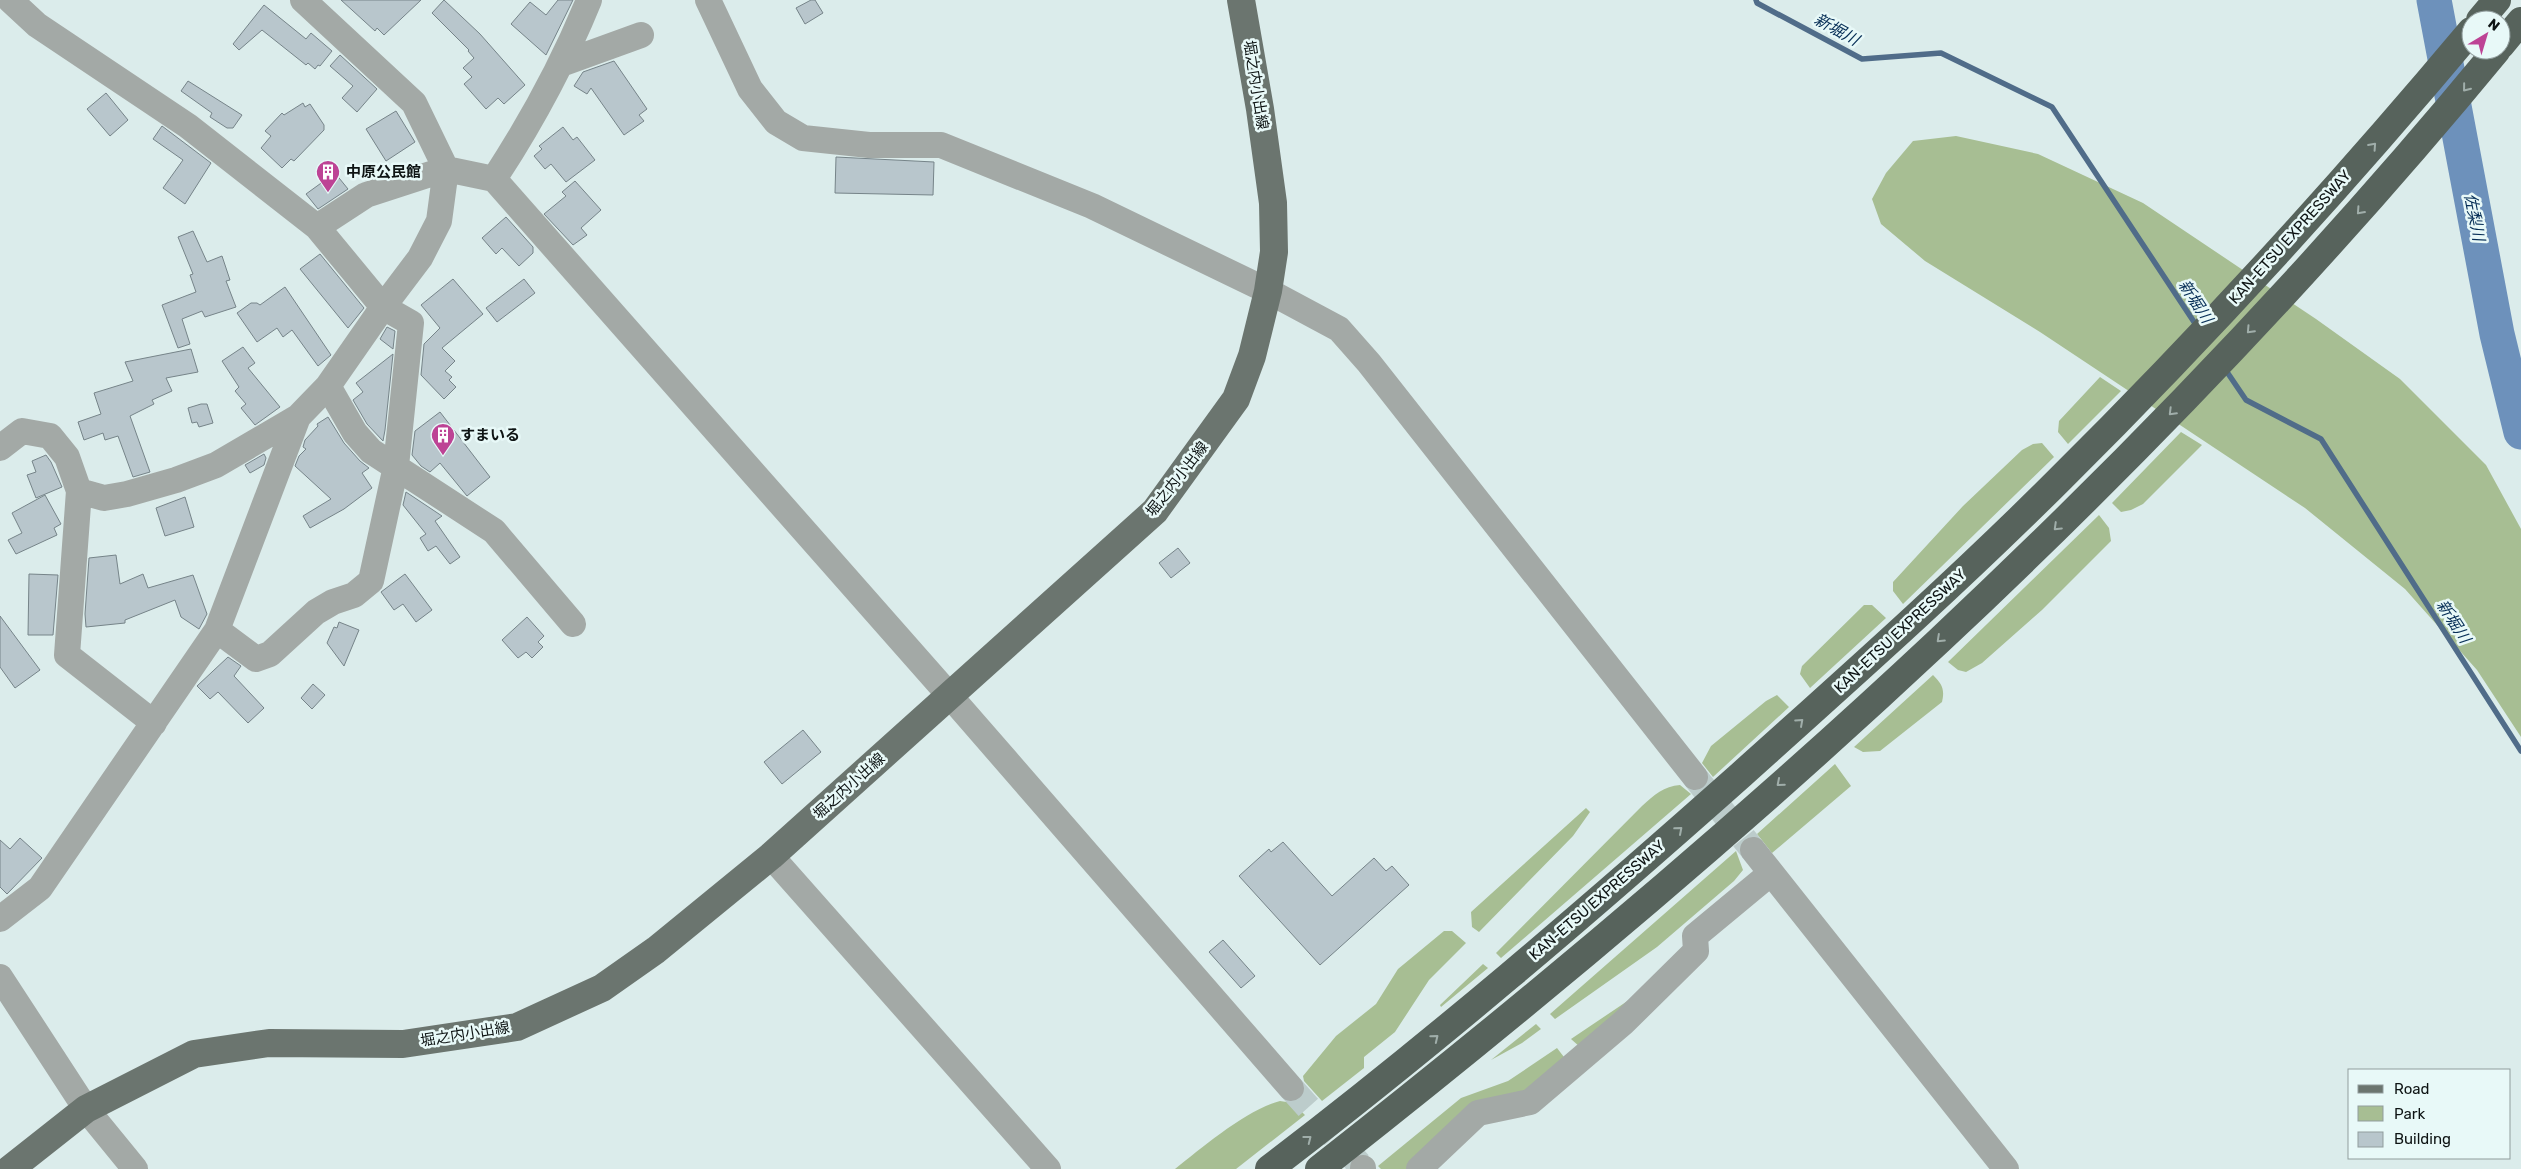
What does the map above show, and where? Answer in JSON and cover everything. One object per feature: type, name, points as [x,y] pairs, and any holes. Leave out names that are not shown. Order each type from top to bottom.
[{"type":"highway","points":[[2488,10],[2497,0]]},
{"type":"highway","points":[[2511,33],[2521,21]]},
{"type":"highway","name":"KAN-ETSU EXPRESSWAY","points":[[1269,1169],[1443,1032],[1573,922],[1821,703],[2060,479],[2299,230],[2461,43]]},
{"type":"highway","name":"KAN-ETSU EXPRESSWAY","points":[[1319,1169],[1593,946],[1842,730],[2081,504],[2206,377],[2335,239],[2430,132],[2489,60]]},
{"type":"main road","name":"堀之内小出線","points":[[10,1169],[86,1108],[194,1054],[269,1043],[403,1044],[517,1027],[602,988],[656,950],[771,856],[1155,511],[1236,399],[1252,356],[1268,291],[1274,252],[1273,203],[1260,109],[1241,0]]},
{"type":"street","points":[[0,16],[4,0]]},
{"type":"street","points":[[10,0],[37,25],[188,126],[317,227],[383,307],[410,323],[396,466],[371,581],[354,595],[333,602],[316,612],[270,654],[256,659],[217,630]]},
{"type":"street","points":[[79,491],[104,498],[127,494],[176,480],[216,465],[298,417],[328,386],[420,258],[439,222],[446,168],[414,103],[303,0]]},
{"type":"street","points":[[494,179],[524,132],[562,64],[589,0]]},
{"type":"street","points":[[708,0],[750,89],[776,122],[803,138],[869,146],[941,146],[1092,206],[1268,291],[1339,329],[1363,356],[1695,777]]},
{"type":"street","points":[[562,64],[641,35]]},
{"type":"street","points":[[317,227],[366,195],[446,168],[494,179],[950,696],[1291,1088]]},
{"type":"street","points":[[328,386],[355,433],[371,452],[396,466],[494,531],[573,624]]},
{"type":"street","points":[[0,919],[40,888],[217,630],[298,417]]},
{"type":"street","points":[[0,448],[22,431],[50,436],[67,457],[79,491],[67,654],[154,723]]},
{"type":"street","points":[[1753,850],[2006,1169]]},
{"type":"street","points":[[771,856],[1048,1169]]},
{"type":"street","points":[[1419,1169],[1478,1113],[1530,1102],[1624,1022],[1696,951],[1695,936],[1771,873]]},
{"type":"street","points":[[0,976],[86,1108],[135,1169]]},
{"type":"green space","points":[[1956,136],[2038,154],[2143,203],[2316,319],[2400,379],[2486,465],[2521,529],[2521,737],[2477,670],[2405,589],[2305,508],[2040,332],[1925,261],[1881,224],[1872,199],[1886,173],[1913,141]]},
{"type":"green space","points":[[2100,377],[2121,391],[2068,444],[2058,432],[2059,421]]},
{"type":"green space","points":[[2181,432],[2202,445],[2143,504],[2131,510],[2121,512],[2112,503]]},
{"type":"green space","points":[[2042,443],[2054,457],[1903,604],[1893,591],[1893,582],[1963,506],[2022,450],[2033,444]]},
{"type":"green space","points":[[2099,515],[2109,528],[2111,541],[2042,610],[1982,663],[1966,672],[1958,670],[1948,662]]},
{"type":"green space","points":[[1864,605],[1872,605],[1886,618],[1810,688],[1800,674],[1802,666]]},
{"type":"green space","points":[[1933,675],[1942,687],[1942,702],[1880,751],[1863,752],[1854,747]]},
{"type":"green space","points":[[1777,695],[1789,707],[1713,777],[1702,763],[1711,746],[1766,701]]},
{"type":"green space","points":[[1835,764],[1851,786],[1772,853],[1757,834]]},
{"type":"green space","points":[[1680,785],[1691,794],[1501,958],[1496,953],[1642,806],[1664,789]]},
{"type":"green space","points":[[1586,808],[1590,812],[1573,836],[1479,932],[1472,927],[1471,912]]},
{"type":"green space","points":[[1736,851],[1743,870],[1734,881],[1657,947],[1555,1019],[1550,1014]]},
{"type":"green space","points":[[1444,931],[1452,931],[1466,943],[1429,980],[1395,1032],[1364,1057],[1364,1068],[1322,1101],[1304,1081],[1303,1076],[1336,1036],[1376,1004],[1398,969]]},
{"type":"green space","points":[[1483,964],[1488,968],[1441,1007],[1440,1005]]},
{"type":"green space","points":[[1672,971],[1580,1047],[1571,1039]]},
{"type":"green space","points":[[1536,1024],[1541,1029],[1522,1043],[1491,1060]]},
{"type":"green space","points":[[1557,1048],[1567,1061],[1537,1090],[1477,1111],[1406,1169],[1381,1169],[1378,1166],[1461,1098],[1508,1081]]},
{"type":"green space","points":[[1280,1101],[1293,1103],[1305,1115],[1236,1169],[1175,1169],[1239,1121],[1253,1112]]},
{"type":"building","points":[[341,0],[421,0],[384,35],[377,28],[375,31]]},
{"type":"building","points":[[444,0],[480,34],[525,85],[504,104],[498,98],[486,109],[464,84],[472,77],[463,68],[474,58],[469,50],[432,13]]},
{"type":"building","points":[[558,0],[573,0],[546,55],[511,24],[530,2],[546,15]]},
{"type":"building","points":[[811,0],[815,0],[823,13],[805,24],[796,8]]},
{"type":"building","points":[[264,5],[306,39],[311,33],[332,51],[320,66],[318,65],[315,69],[308,63],[306,65],[262,30],[239,50],[233,44]]},
{"type":"building","points":[[340,55],[377,89],[357,112],[342,98],[353,86],[330,66]]},
{"type":"building","points":[[614,61],[647,109],[639,115],[644,121],[624,135],[591,88],[587,94],[574,86],[583,72]]},
{"type":"building","points":[[188,81],[242,115],[233,128],[227,128],[210,117],[212,113],[181,91]]},
{"type":"building","points":[[106,93],[128,120],[110,136],[87,109]]},
{"type":"building","points":[[303,103],[305,107],[310,104],[324,125],[324,130],[294,161],[291,159],[282,168],[261,148],[271,136],[265,131],[282,113],[284,115]]},
{"type":"building","points":[[396,111],[415,142],[386,161],[366,129]]},
{"type":"building","points":[[162,126],[211,163],[185,204],[163,188],[183,160],[153,139]]},
{"type":"building","points":[[563,127],[573,140],[577,137],[595,160],[566,182],[551,164],[545,169],[534,156],[542,149],[539,146]]},
{"type":"building","points":[[836,157],[934,162],[933,195],[835,193]]},
{"type":"building","name":"中原公民館","points":[[335,173],[348,189],[318,209],[306,194]]},
{"type":"building","points":[[575,181],[601,210],[581,228],[587,235],[573,245],[544,214],[566,196],[562,192]]},
{"type":"building","points":[[506,217],[533,247],[533,253],[519,266],[502,248],[496,254],[482,238]]},
{"type":"building","points":[[193,231],[207,262],[222,256],[230,280],[226,281],[236,307],[205,317],[202,311],[182,319],[190,344],[178,348],[162,305],[196,292],[190,275],[193,274],[178,237]]},
{"type":"building","points":[[320,254],[364,308],[348,328],[300,269]]},
{"type":"building","points":[[453,279],[483,314],[442,348],[455,361],[445,371],[452,377],[449,380],[456,387],[444,399],[421,375],[424,344],[440,328],[421,305]]},
{"type":"building","points":[[524,279],[535,293],[497,322],[486,308]]},
{"type":"building","points":[[285,287],[331,355],[318,366],[292,330],[283,337],[277,328],[257,342],[237,313],[251,303],[260,305]]},
{"type":"building","points":[[387,327],[395,331],[393,349],[380,339]]},
{"type":"building","points":[[243,347],[255,363],[248,368],[280,407],[255,425],[241,408],[246,404],[235,391],[239,387],[222,361]]},
{"type":"building","points":[[191,349],[198,372],[166,378],[172,391],[152,400],[154,404],[130,416],[150,472],[133,477],[118,436],[105,440],[103,433],[84,440],[78,422],[101,414],[94,393],[133,381],[125,362]]},
{"type":"building","points":[[393,354],[383,441],[367,424],[353,400],[363,392],[356,383]]},
{"type":"building","points":[[207,404],[213,423],[199,427],[197,422],[192,423],[188,408]]},
{"type":"building","name":"すまいる","points":[[440,412],[490,477],[467,496],[440,463],[430,472],[421,466],[412,455],[415,431]]},
{"type":"building","points":[[328,417],[344,443],[369,468],[362,473],[372,488],[344,509],[310,528],[303,516],[331,499],[295,466],[299,456],[306,449],[303,447],[305,440],[318,426],[317,424]]},
{"type":"building","points":[[264,454],[266,458],[264,465],[250,473],[245,465]]},
{"type":"building","points":[[46,455],[62,487],[36,498],[27,475],[36,472],[32,461]]},
{"type":"building","points":[[406,492],[442,516],[435,521],[460,557],[450,564],[436,546],[428,551],[420,538],[426,534],[403,505]]},
{"type":"building","points":[[45,495],[61,524],[54,528],[57,535],[16,554],[8,540],[22,533],[12,513]]},
{"type":"building","points":[[185,497],[194,527],[165,536],[156,508]]},
{"type":"building","points":[[1178,548],[1190,563],[1171,578],[1159,563]]},
{"type":"building","points":[[116,555],[120,584],[143,574],[148,588],[193,575],[207,614],[199,629],[181,617],[175,600],[125,620],[125,623],[86,627],[85,614],[89,558]]},
{"type":"building","points":[[29,574],[58,575],[53,635],[28,635]]},
{"type":"building","points":[[405,574],[432,610],[416,622],[403,604],[394,610],[381,592]]},
{"type":"building","points":[[0,616],[40,670],[15,688],[0,667]]},
{"type":"building","points":[[527,617],[544,636],[538,642],[543,647],[532,658],[526,652],[518,658],[502,640]]},
{"type":"building","points":[[339,622],[359,630],[344,666],[327,643],[334,627],[337,628]]},
{"type":"building","points":[[228,657],[241,666],[234,676],[264,708],[248,723],[218,692],[210,699],[197,686]]},
{"type":"building","points":[[313,684],[325,695],[312,709],[301,698]]},
{"type":"building","points":[[803,730],[821,752],[782,784],[764,762]]},
{"type":"building","points":[[20,838],[42,858],[7,894],[0,887],[0,840],[10,849]]},
{"type":"building","points":[[1283,842],[1332,896],[1374,858],[1386,871],[1392,866],[1409,885],[1320,965],[1239,876],[1269,849],[1271,852]]},
{"type":"building","points":[[1223,940],[1255,976],[1241,988],[1209,952]]},
{"type":"waterway","name":"新堀川","points":[[1756,0],[1757,3],[1862,59],[1941,53],[2052,107],[2198,328]]},
{"type":"waterway","name":"佐梨川","points":[[2434,0],[2497,334],[2521,432]]},
{"type":"waterway","name":"新堀川","points":[[2225,369],[2246,400],[2321,439],[2521,751]]},
{"type":"tunnel","points":[[1695,777],[1753,850]]},
{"type":"tunnel","points":[[1291,1088],[1359,1164]]},
{"type":"place","name":"中原公民館","points":[[328,193]]},
{"type":"place","name":"すまいる","points":[[443,456]]}]
